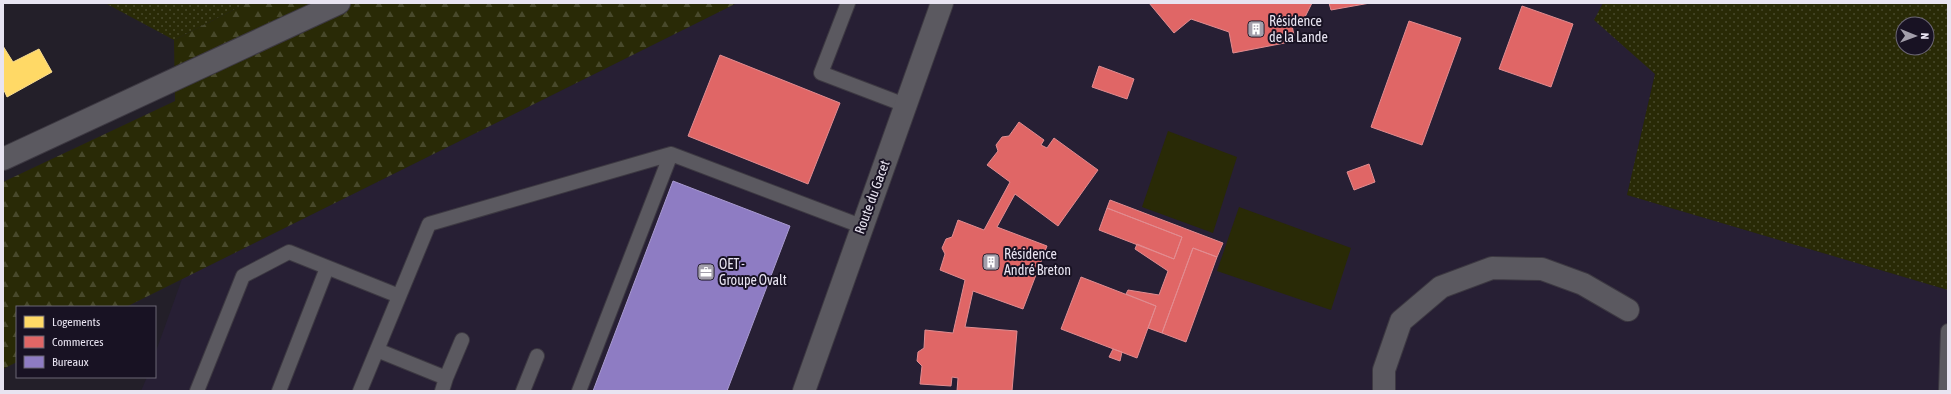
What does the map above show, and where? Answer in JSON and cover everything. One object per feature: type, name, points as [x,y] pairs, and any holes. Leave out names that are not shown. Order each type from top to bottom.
[{"type":"street","points":[[3,159],[338,3]]},
{"type":"street","name":"Route du Gacet","points":[[804,391],[861,226],[942,3]]},
{"type":"street","points":[[1384,391],[1384,370],[1401,321],[1441,287],[1492,268],[1542,270],[1583,284],[1628,310]]},
{"type":"lane","points":[[848,3],[821,73],[906,105]]},
{"type":"lane","points":[[360,391],[429,224],[671,154],[861,226]]},
{"type":"lane","points":[[579,391],[671,154]]},
{"type":"lane","points":[[197,391],[243,276],[289,252],[399,296]]},
{"type":"lane","points":[[279,391],[327,268]]},
{"type":"lane","points":[[1946,391],[1948,331]]},
{"type":"lane","points":[[377,350],[444,385],[462,340]]},
{"type":"lane","points":[[524,391],[537,356]]},
{"type":"path","points":[[1948,3],[1948,17]]},
{"type":"shaded area","points":[[737,3],[1603,3],[1595,20],[1655,73],[1627,195],[1948,290],[1948,391],[141,391],[147,378],[156,378],[156,351],[182,279]]},
{"type":"green space","points":[[105,3],[247,3],[174,40]]},
{"type":"green space","points":[[247,3],[737,3],[128,306],[16,306],[16,362],[3,369],[3,182],[175,101],[174,40]]},
{"type":"green space","points":[[1603,3],[1948,3],[1948,290],[1627,195],[1655,74],[1594,20]]},
{"type":"green space","points":[[1168,131],[1237,157],[1213,233],[1142,207]]},
{"type":"green space","points":[[1239,207],[1351,248],[1331,310],[1217,271]]},
{"type":"building: Logements","points":[[3,46],[13,62],[39,49],[52,72],[7,97],[3,88]]},
{"type":"building: Commerces","name":"Résidence de la Lande","points":[[1149,3],[1312,3],[1303,21],[1292,25],[1295,41],[1233,53],[1229,32],[1191,19],[1174,33]]},
{"type":"building: Commerces","name":"Résidence de la Lande","points":[[1329,3],[1370,3],[1331,10]]},
{"type":"building: Commerces","points":[[1522,6],[1573,24],[1551,87],[1499,69]]},
{"type":"building: Commerces","points":[[1409,21],[1461,38],[1422,145],[1371,127]]},
{"type":"building: Commerces","points":[[720,55],[840,103],[808,184],[688,136]]},
{"type":"building: Commerces","points":[[1099,66],[1134,79],[1127,99],[1092,87]]},
{"type":"building: Commerces","name":"Résidence André Breton","points":[[1019,122],[1044,140],[1041,145],[1047,148],[1054,138],[1098,170],[1058,226],[1015,194],[997,227],[1047,246],[1023,309],[973,291],[965,327],[1017,331],[1012,391],[957,391],[958,378],[952,377],[951,386],[920,384],[922,366],[917,361],[918,352],[924,348],[925,330],[953,333],[965,280],[940,270],[945,254],[942,248],[946,239],[952,237],[958,220],[984,230],[1010,182],[987,165],[998,151],[996,145],[1002,137],[1009,136]]},
{"type":"building: Commerces","points":[[1369,164],[1375,182],[1354,190],[1347,172]]},
{"type":"building: Commerces","points":[[1110,200],[1223,243],[1217,257],[1193,248],[1162,333],[1148,328],[1156,306],[1126,294],[1128,290],[1159,295],[1168,271],[1135,249],[1137,244],[1174,259],[1182,237],[1107,208]]},
{"type":"building: Commerces","points":[[1107,208],[1182,237],[1174,259],[1099,230]]},
{"type":"building: Commerces","points":[[1193,248],[1217,257],[1186,342],[1162,333]]},
{"type":"building: Commerces","points":[[1081,277],[1156,306],[1137,358],[1061,329]]},
{"type":"building: Commerces","points":[[1113,349],[1122,352],[1120,361],[1109,357]]},
{"type":"building: Bureaux","name":"OET - Groupe Ovalt","points":[[673,181],[790,226],[727,391],[593,391]]},
{"type":"place","name":"Résidence de la Lande","points":[[1256,29]]},
{"type":"place","name":"Résidence André Breton","points":[[991,262]]},
{"type":"place","name":"OET - Groupe Ovalt","points":[[706,272]]}]
